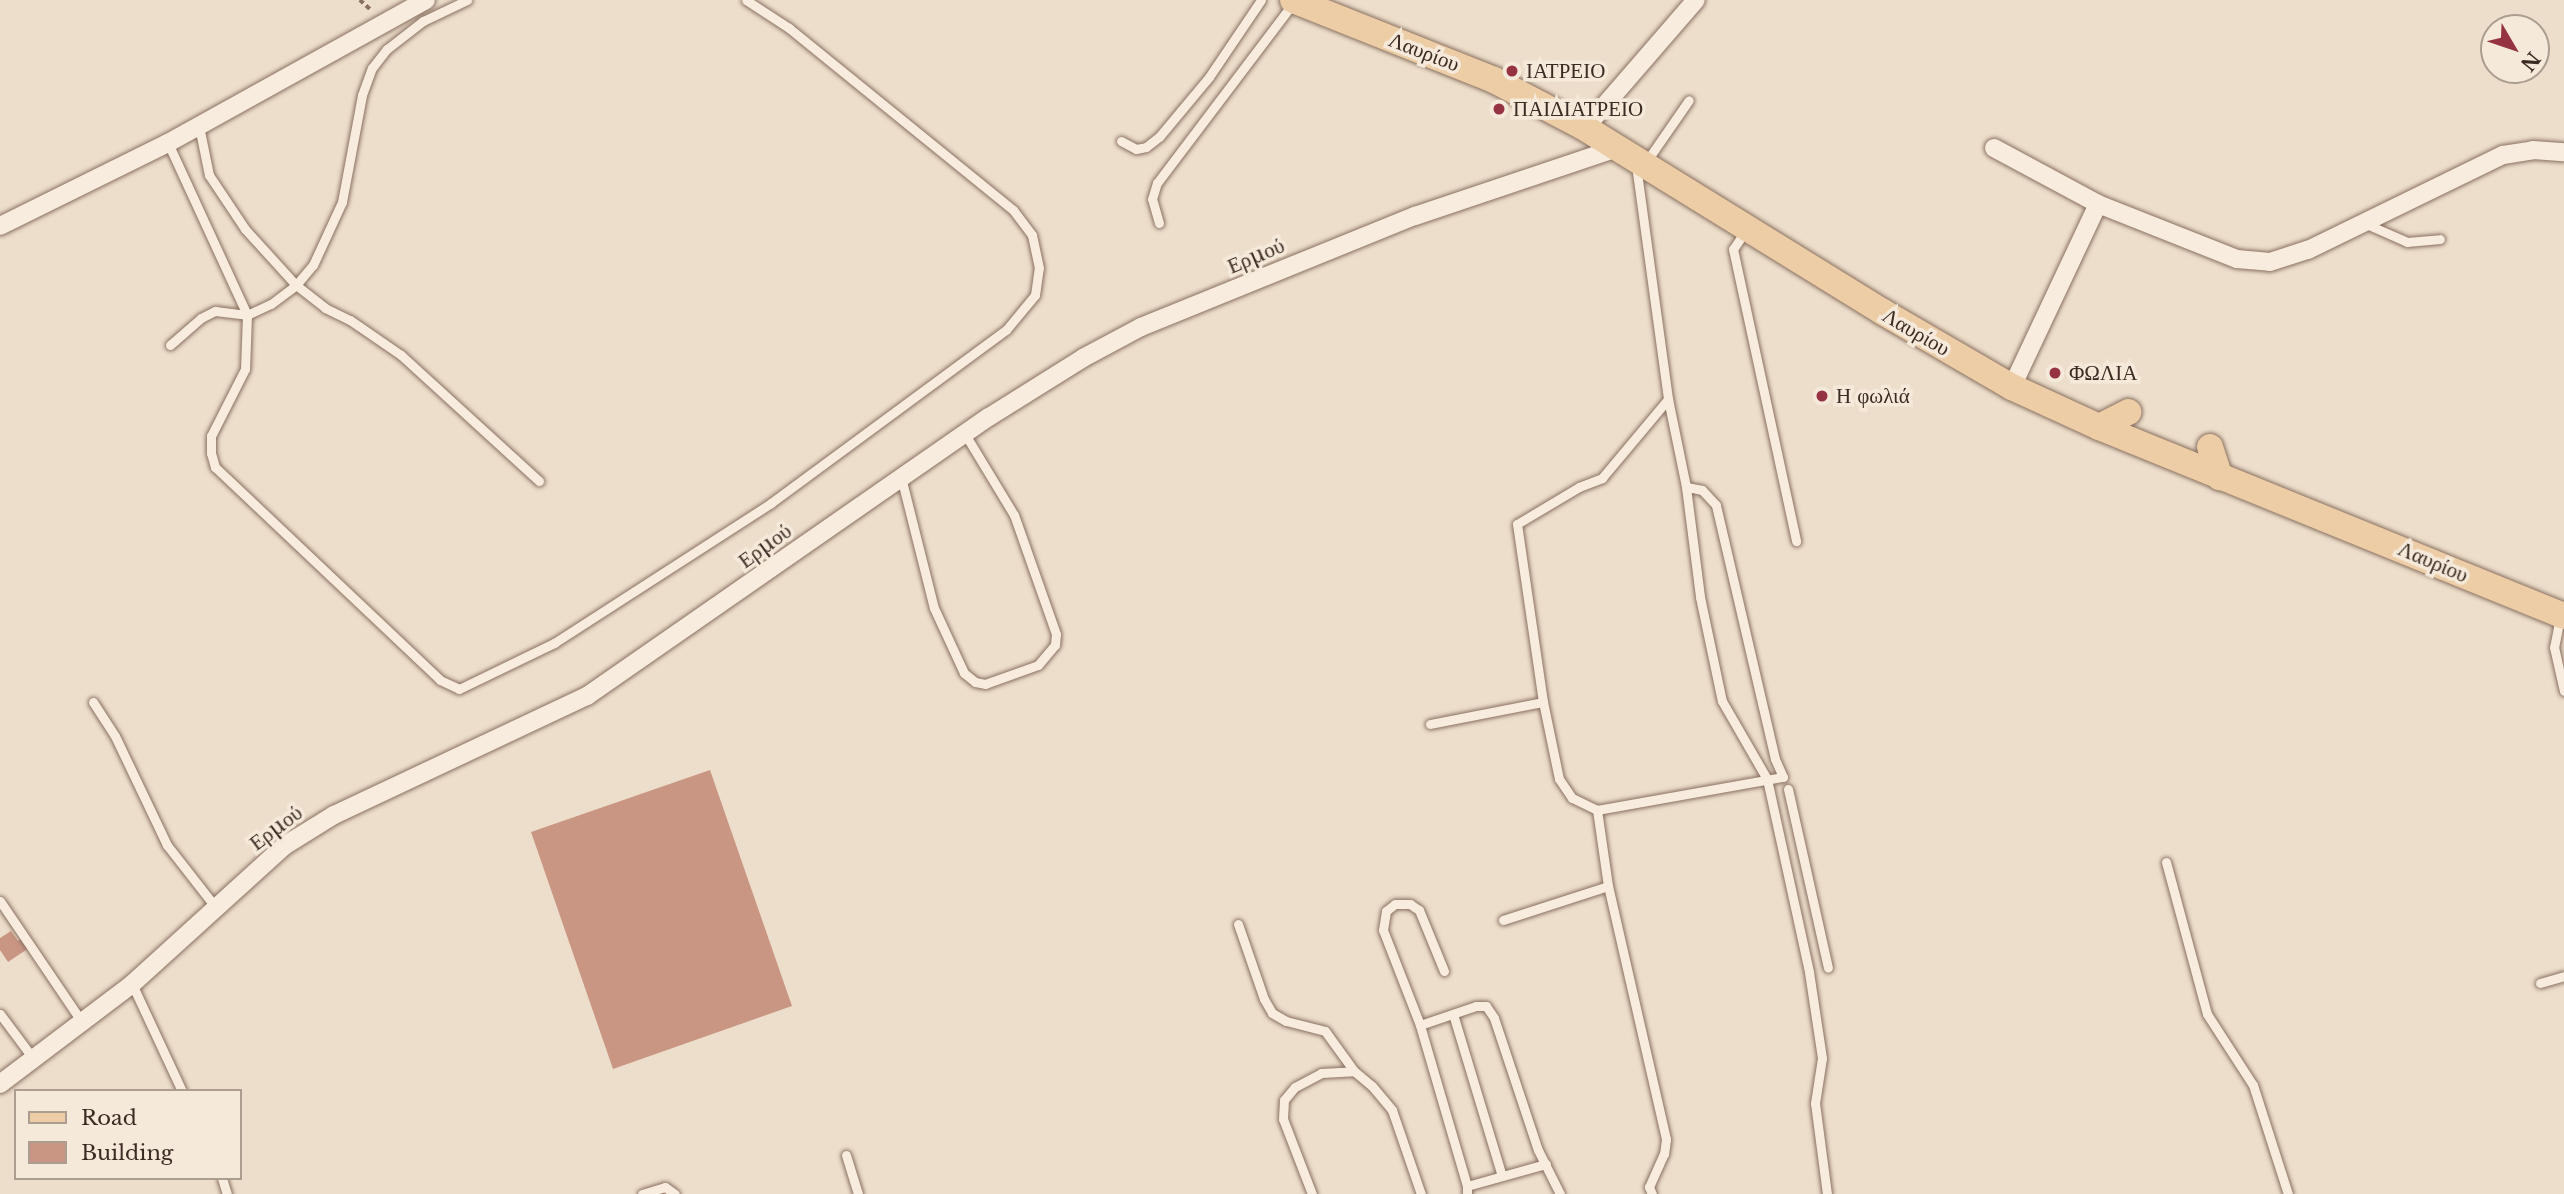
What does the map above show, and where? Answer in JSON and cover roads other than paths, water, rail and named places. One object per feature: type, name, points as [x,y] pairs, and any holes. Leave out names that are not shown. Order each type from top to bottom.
[{"type":"main road","name":"Λαυρίου","points":[[1294,0],[1494,80],[1585,128],[2012,387],[2099,428],[2562,616]]},
{"type":"main road","points":[[2099,428],[2128,412]]},
{"type":"main road","points":[[2210,447],[2220,477]]},
{"type":"street","points":[[1585,128],[1696,0]]},
{"type":"street","points":[[0,226],[168,143],[420,1]]},
{"type":"street","points":[[1993,148],[2098,204],[2182,240],[2237,259],[2270,262],[2308,250],[2503,155],[2533,150],[2564,152]]},
{"type":"street","name":"Ερμού","points":[[0,1084],[32,1057],[132,984],[284,846],[334,815],[587,696],[698,622],[901,477],[1083,358],[1141,327],[1427,211],[1632,157]]},
{"type":"street","points":[[2012,387],[2098,204]]},
{"type":"lane","points":[[170,345],[201,318],[215,311],[247,315],[271,304],[296,285],[313,265],[342,202],[362,95],[372,68],[387,49],[424,21],[467,0]]},
{"type":"lane","points":[[168,143],[247,315],[244,369],[211,436],[211,453],[215,467],[440,680],[459,689],[554,643],[771,503],[1006,330],[1035,295],[1039,268],[1032,235],[1013,209],[789,28],[746,0]]},
{"type":"lane","points":[[1121,141],[1136,149],[1146,147],[1159,137],[1209,77],[1261,0]]},
{"type":"lane","points":[[1159,223],[1152,199],[1157,183],[1294,0]]},
{"type":"lane","points":[[1689,100],[1632,157],[1668,399],[1686,487],[1700,597],[1722,701],[1767,779],[1809,972],[1822,1058],[1815,1102],[1827,1194]]},
{"type":"lane","points":[[199,125],[209,175],[245,229],[296,285],[325,308],[350,320],[401,355],[539,481]]},
{"type":"lane","points":[[2363,222],[2407,242],[2440,239]]},
{"type":"lane","points":[[1748,228],[1733,249],[1796,541]]},
{"type":"lane","points":[[1668,399],[1602,478],[1579,487],[1517,524],[1543,702],[1559,779],[1572,798],[1597,810],[1783,777],[1775,759],[1716,505],[1702,490],[1686,487]]},
{"type":"lane","points":[[901,477],[934,608],[964,673],[975,682],[985,684],[1038,665],[1055,646],[1056,634],[1014,515],[965,434]]},
{"type":"lane","points":[[2562,616],[2554,647],[2564,691]]},
{"type":"lane","points":[[93,702],[115,736],[167,845],[217,909]]},
{"type":"lane","points":[[1430,723],[1543,702]]},
{"type":"lane","points":[[1788,789],[1828,968]]},
{"type":"lane","points":[[1597,810],[1608,886],[1666,1139],[1664,1154],[1649,1187],[1651,1194]]},
{"type":"lane","points":[[2166,862],[2207,1014],[2253,1085],[2288,1194]]},
{"type":"lane","points":[[1503,920],[1608,886]]},
{"type":"lane","points":[[1793,900],[1813,896]]},
{"type":"lane","points":[[0,901],[82,1022]]},
{"type":"lane","points":[[1444,971],[1419,909],[1410,904],[1395,904],[1386,911],[1382,930],[1420,1025],[1467,1190],[1502,1176],[1546,1164]]},
{"type":"lane","points":[[1238,924],[1264,999],[1272,1013],[1286,1021],[1325,1031],[1354,1071],[1392,1110],[1421,1194]]},
{"type":"lane","points":[[2540,983],[2564,976]]},
{"type":"lane","points":[[132,984],[180,1089]]},
{"type":"lane","points":[[1420,1025],[1476,1006],[1486,1006],[1494,1018],[1538,1150],[1560,1194]]},
{"type":"lane","points":[[0,1014],[32,1057]]},
{"type":"lane","points":[[1453,1014],[1502,1176]]},
{"type":"lane","points":[[1312,1194],[1283,1119],[1284,1100],[1295,1087],[1321,1073],[1354,1071]]},
{"type":"lane","points":[[846,1155],[858,1194]]},
{"type":"lane","points":[[642,1194],[666,1187],[674,1194]]},
{"type":"place","name":"ΙΑΤΡΕΙΟ","points":[[1512,71]]},
{"type":"place","name":"ΠΑΙΔΙΑΤΡΕΙΟ","points":[[1499,109]]},
{"type":"place","name":"ΦΩΛΙΑ","points":[[2055,373]]},
{"type":"place","name":"Η φωλιά","points":[[1822,396]]}]
